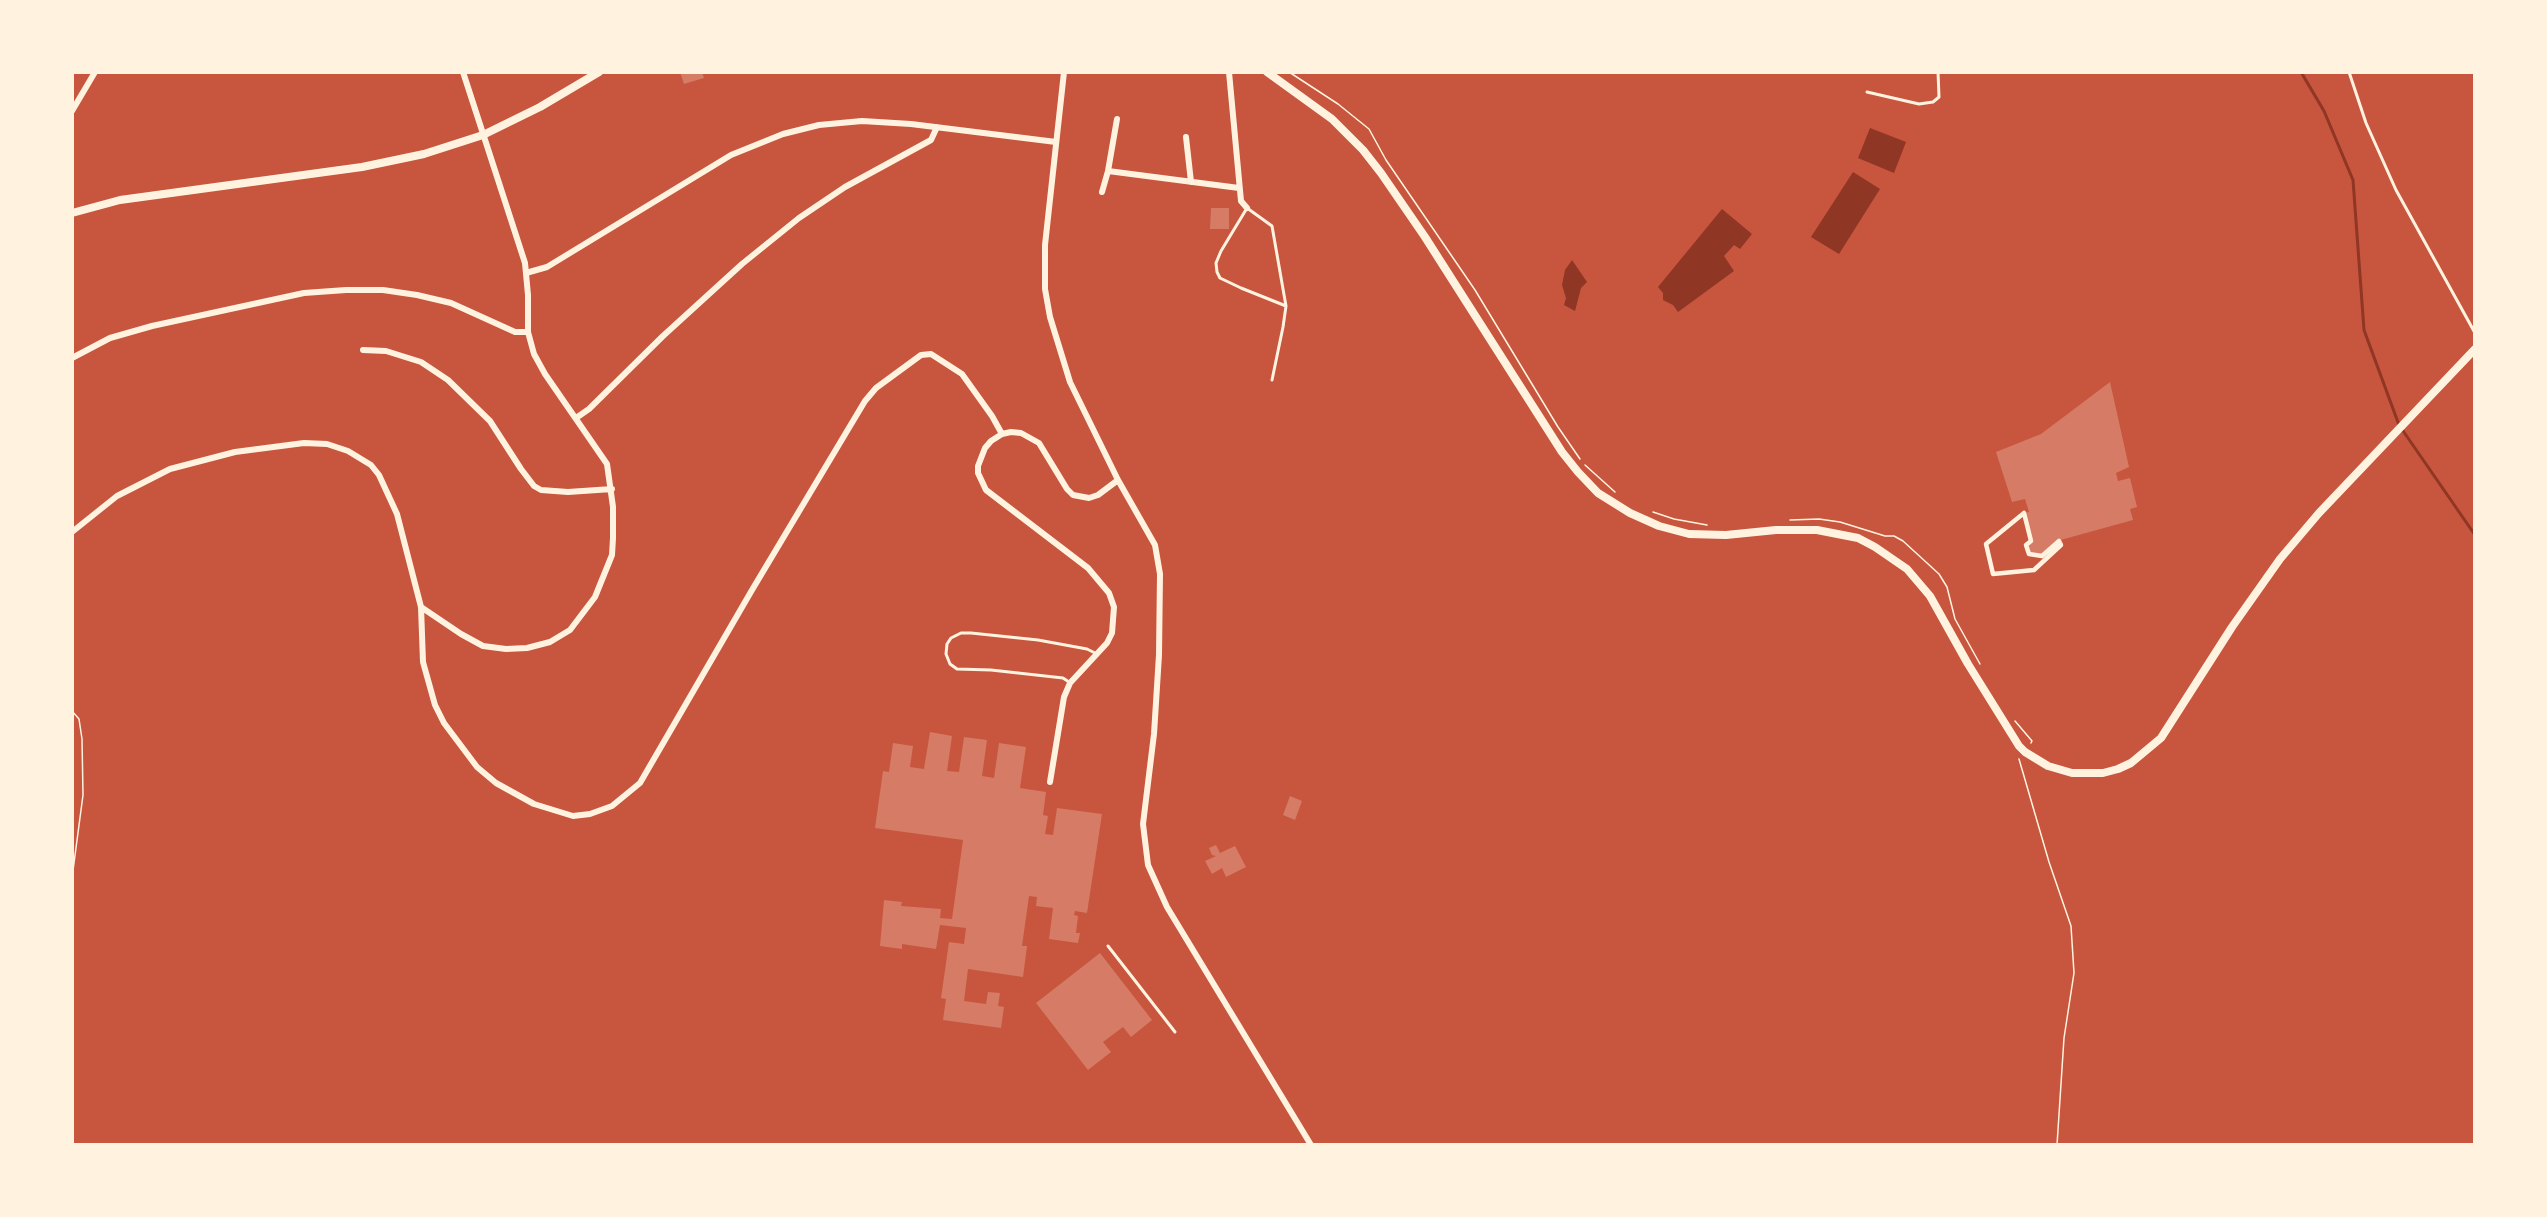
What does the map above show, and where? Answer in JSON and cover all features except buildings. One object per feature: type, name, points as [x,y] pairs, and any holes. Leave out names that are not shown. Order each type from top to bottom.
[{"type":"street","points":[[72,111],[95,72]]},
{"type":"street","points":[[421,607],[483,646],[506,649],[527,648],[560,637],[570,630],[584,614],[595,597],[607,570],[614,538],[612,489],[607,464],[545,374],[534,354],[528,332],[526,273],[462,72]]},
{"type":"street","points":[[72,213],[120,200],[382,164],[431,152],[483,135],[540,107],[599,72]]},
{"type":"street","points":[[1064,72],[1045,245],[1045,289],[1050,317],[1070,382],[1118,480],[1155,545],[1160,574],[1160,633],[1154,734],[1143,825],[1148,865],[1167,907],[1311,1145]]},
{"type":"street","points":[[1229,72],[1240,201],[1246,208]]},
{"type":"street","points":[[1268,72],[1332,119],[1381,172],[1562,452],[1591,486],[1630,513],[1674,531],[1710,536],[1776,530],[1817,530],[1858,538],[1884,552],[1907,569],[1930,596],[1968,664],[2019,746],[2035,759],[2058,769],[2086,774],[2103,773],[2131,763],[2149,751],[2174,720],[2232,627],[2280,560],[2319,513],[2475,349]]},
{"type":"street","points":[[1102,192],[1117,119]]},
{"type":"street","points":[[526,273],[548,267],[713,164],[755,144],[819,125],[845,122],[937,127],[1056,142]]},
{"type":"street","points":[[576,418],[589,409],[663,336],[742,264],[799,218],[845,187],[931,140],[937,127]]},
{"type":"street","points":[[1186,137],[1191,182]]},
{"type":"street","points":[[1108,171],[1239,188]]},
{"type":"street","points":[[72,358],[110,338],[152,326],[304,293],[346,290],[383,290],[440,300],[473,312],[514,332],[528,332]]},
{"type":"street","points":[[363,350],[404,356],[421,362],[442,375],[490,421],[521,469],[534,486],[541,490],[568,492],[612,489]]},
{"type":"street","points":[[72,532],[117,496],[170,469],[257,449],[311,443],[327,444],[348,451],[380,475],[397,514],[421,607],[423,662],[435,705],[444,723],[477,767],[496,783],[534,804],[573,816],[600,811],[626,797],[640,783],[752,590],[876,388],[921,355],[931,354],[962,374],[1002,434]]},
{"type":"street","points":[[1050,782],[1064,697],[1070,683],[1098,654],[1112,633],[1115,620],[1114,607],[1108,592],[1088,568],[986,490],[978,473],[980,458],[991,441],[1002,434],[1022,433],[1039,443],[1067,489],[1081,498],[1098,495],[1118,480]]},
{"type":"street","points":[[2024,513],[2031,541],[2026,545],[2029,554],[2042,556],[2059,541],[2061,545],[2034,570],[1993,574],[1986,544],[2024,513]]},
{"type":"lane","points":[[1867,92],[1919,104],[1933,102],[1939,97],[1938,72]]},
{"type":"lane","points":[[2349,72],[2366,123],[2396,190],[2475,333]]},
{"type":"lane","points":[[1272,380],[1286,306],[1272,226],[1246,208],[1221,251],[1216,263],[1217,272],[1220,278],[1286,306]]},
{"type":"lane","points":[[1070,683],[1063,678],[991,670],[957,669],[950,664],[946,654],[947,644],[951,638],[961,633],[971,633],[1038,640],[1098,654]]},
{"type":"lane","points":[[1108,946],[1175,1032]]},
{"type":"path","points":[[1289,72],[1338,104],[1369,129],[1389,165],[1475,290],[1584,464],[1620,496]]},
{"type":"path","points":[[1651,512],[1674,519],[1713,525]]},
{"type":"path","points":[[1894,536],[1911,547],[1939,574],[1947,587],[1955,619],[1981,666]]},
{"type":"path","points":[[72,711],[79,719],[82,739],[83,795],[72,878]]},
{"type":"path","points":[[2013,718],[2032,741]]},
{"type":"path","points":[[2021,763],[2049,862],[2071,926],[2074,973],[2064,1038],[2057,1145]]},
{"type":"shaded area","points":[[1870,128],[1906,142],[1894,173],[1858,158]]},
{"type":"shaded area","points":[[1853,172],[1880,189],[1839,254],[1811,237]]},
{"type":"shaded area","points":[[1722,209],[1752,234],[1740,249],[1734,245],[1724,256],[1734,271],[1678,312],[1673,305],[1663,300],[1663,293],[1658,287]]},
{"type":"shaded area","points":[[1572,260],[1587,282],[1581,288],[1575,311],[1564,305],[1566,298],[1562,285],[1565,270]]},
{"type":"waterway","points":[[2301,72],[2324,111],[2353,180],[2364,330],[2399,425],[2475,535]]}]
